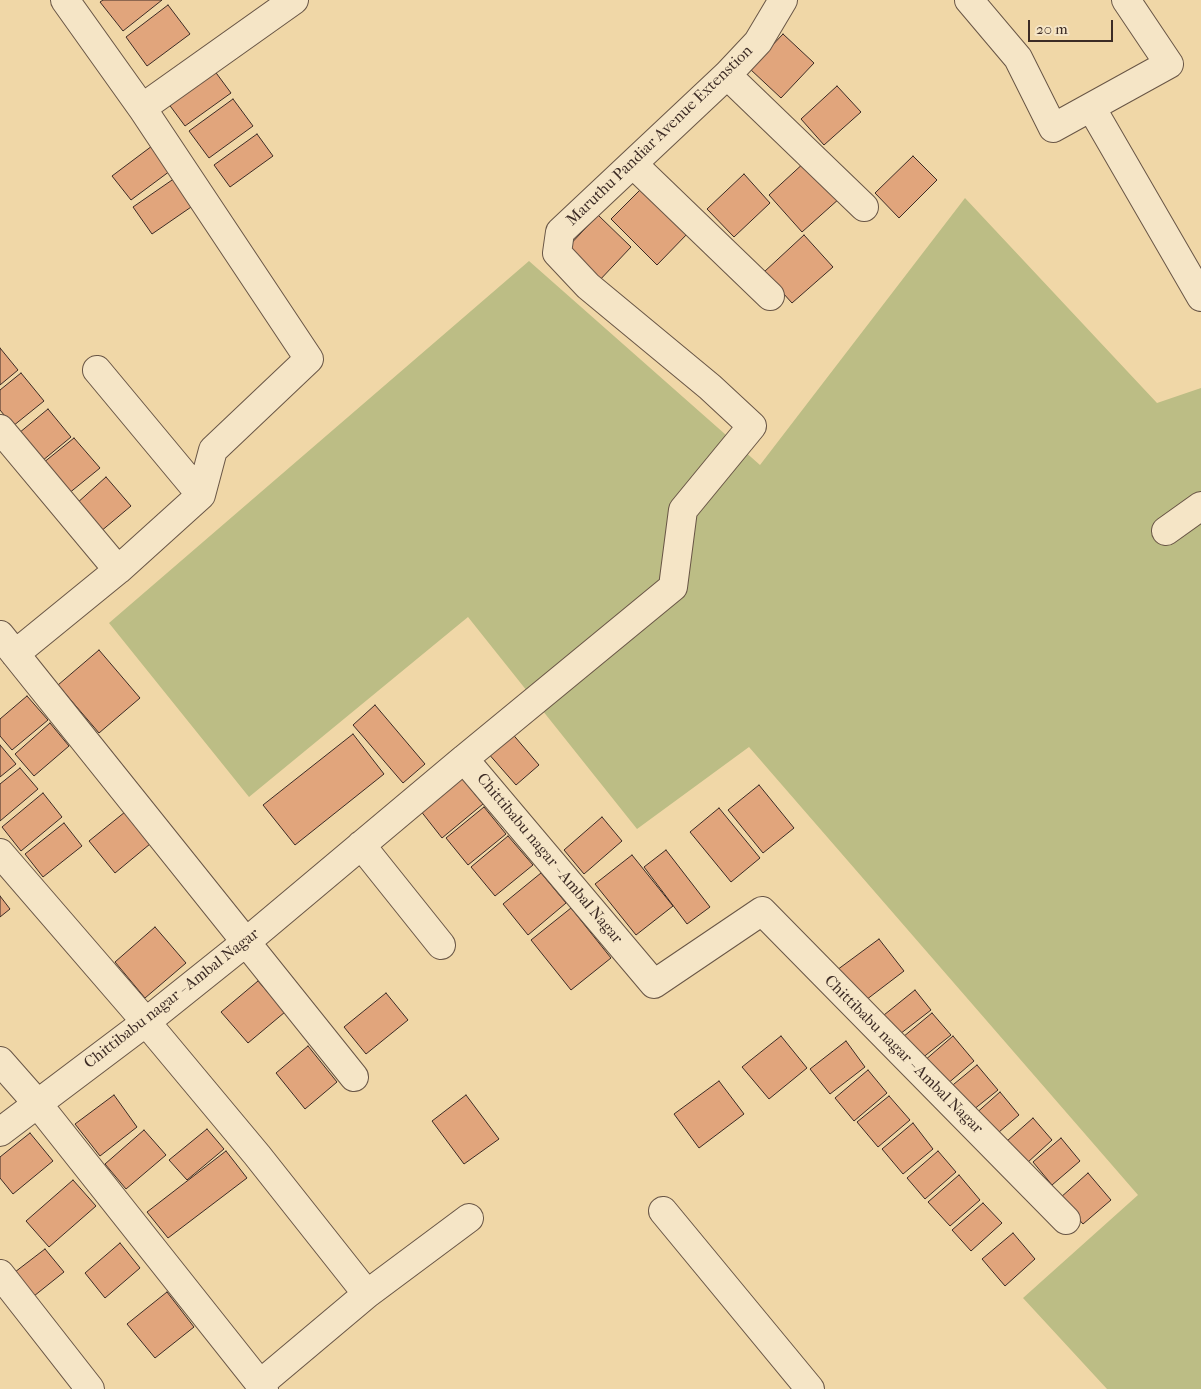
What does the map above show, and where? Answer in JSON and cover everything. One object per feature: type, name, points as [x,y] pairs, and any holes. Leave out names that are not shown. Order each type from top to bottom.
[{"type":"street","points":[[65,0],[142,108],[309,359],[213,450],[201,495],[118,570],[8,644],[354,1078]]},
{"type":"street","points":[[142,108],[294,0]]},
{"type":"street","name":"Maruthu Pandiar Avenue Extenstion","points":[[464,759],[673,586],[683,510],[752,426],[710,387],[588,286],[557,253],[560,232],[727,75],[758,42],[783,0]]},
{"type":"street","points":[[969,0],[1018,58],[1053,128],[1169,64],[1126,0]]},
{"type":"street","points":[[727,75],[864,207]]},
{"type":"street","points":[[1091,107],[1201,297]]},
{"type":"street","points":[[633,164],[770,296]]},
{"type":"street","points":[[96,370],[201,495]]},
{"type":"street","points":[[0,429],[118,570]]},
{"type":"street","points":[[1166,531],[1201,506]]},
{"type":"street","name":"Chittibabu nagar - Ambal Nagar","points":[[0,1132],[146,1022],[246,942],[464,759],[654,984],[762,911],[1066,1220]]},
{"type":"street","points":[[361,845],[441,945]]},
{"type":"street","points":[[0,853],[146,1022],[257,1155],[368,1294]]},
{"type":"street","points":[[0,1061],[37,1104],[262,1386],[368,1294],[469,1218]]},
{"type":"street","points":[[663,1211],[810,1389]]},
{"type":"street","points":[[0,1274],[90,1389]]},
{"type":"green space","points":[[965,198],[1157,403],[1201,388],[1201,1389],[1107,1389],[1023,1298],[1138,1195],[749,747],[637,829],[468,617],[249,797],[109,623],[529,261],[760,465]]},
{"type":"building","points":[[103,0],[162,0],[123,31],[100,2]]},
{"type":"building","points":[[168,5],[190,34],[147,66],[126,37]]},
{"type":"building","points":[[783,34],[814,63],[781,98],[750,69]]},
{"type":"building","points":[[211,66],[231,93],[185,126],[165,99]]},
{"type":"building","points":[[837,86],[861,112],[824,145],[801,119]]},
{"type":"building","points":[[233,99],[253,126],[209,158],[189,131]]},
{"type":"building","points":[[257,134],[273,156],[230,187],[214,165]]},
{"type":"building","points":[[152,146],[170,171],[131,200],[112,176]]},
{"type":"building","points":[[913,156],[937,180],[899,218],[875,193]]},
{"type":"building","points":[[806,161],[840,198],[802,232],[769,195]]},
{"type":"building","points":[[744,174],[770,203],[734,237],[707,209]]},
{"type":"building","points":[[175,178],[194,205],[152,234],[133,207]]},
{"type":"building","points":[[644,186],[689,232],[657,265],[611,219]]},
{"type":"building","points":[[598,215],[631,247],[597,283],[564,251]]},
{"type":"building","points":[[804,235],[833,267],[792,303],[764,272]]},
{"type":"building","points":[[0,348],[18,370],[0,385]]},
{"type":"building","points":[[21,373],[44,401],[13,426],[0,410],[0,390]]},
{"type":"building","points":[[48,409],[71,437],[42,461],[19,433]]},
{"type":"building","points":[[74,438],[100,468],[68,494],[43,463]]},
{"type":"building","points":[[106,477],[131,506],[100,532],[76,504]]},
{"type":"building","points":[[99,650],[140,698],[99,733],[58,685]]},
{"type":"building","points":[[27,696],[48,720],[12,750],[0,736],[0,719]]},
{"type":"building","points":[[375,705],[425,764],[403,783],[353,725]]},
{"type":"building","points":[[50,723],[69,746],[34,776],[15,754]]},
{"type":"building","points":[[510,731],[539,765],[516,785],[487,752]]},
{"type":"building","points":[[353,734],[384,774],[295,845],[263,805]]},
{"type":"building","points":[[0,745],[16,764],[0,777]]},
{"type":"building","points":[[20,768],[38,789],[0,821],[0,784]]},
{"type":"building","points":[[461,777],[483,804],[442,838],[420,810]]},
{"type":"building","points":[[759,785],[794,828],[763,853],[728,810]]},
{"type":"building","points":[[43,793],[62,817],[21,851],[2,827]]},
{"type":"building","points":[[484,807],[506,834],[468,865],[446,838]]},
{"type":"building","points":[[719,808],[760,858],[731,882],[690,832]]},
{"type":"building","points":[[125,812],[150,844],[115,873],[89,841]]},
{"type":"building","points":[[602,817],[622,841],[584,874],[564,850]]},
{"type":"building","points":[[64,823],[82,846],[43,877],[25,854]]},
{"type":"building","points":[[508,836],[533,865],[495,896],[471,867]]},
{"type":"building","points":[[666,850],[710,907],[687,924],[644,867]]},
{"type":"building","points":[[632,855],[673,906],[636,935],[595,884]]},
{"type":"building","points":[[541,873],[566,903],[528,935],[503,904]]},
{"type":"building","points":[[0,896],[10,909],[0,917]]},
{"type":"building","points":[[571,908],[611,958],[571,990],[531,940]]},
{"type":"building","points":[[155,927],[186,963],[145,998],[115,962]]},
{"type":"building","points":[[879,939],[904,971],[862,1003],[837,970]]},
{"type":"building","points":[[258,981],[285,1012],[248,1043],[221,1012]]},
{"type":"building","points":[[915,990],[931,1010],[900,1034],[884,1015]]},
{"type":"building","points":[[386,993],[408,1020],[366,1054],[344,1027]]},
{"type":"building","points":[[932,1013],[951,1035],[921,1059],[903,1037]]},
{"type":"building","points":[[781,1036],[807,1068],[769,1099],[742,1067]]},
{"type":"building","points":[[953,1036],[974,1061],[946,1085],[924,1061]]},
{"type":"building","points":[[846,1041],[865,1067],[830,1094],[810,1069]]},
{"type":"building","points":[[308,1046],[337,1082],[305,1109],[276,1073]]},
{"type":"building","points":[[977,1065],[998,1090],[968,1114],[948,1089]]},
{"type":"building","points":[[868,1070],[887,1093],[854,1121],[835,1098]]},
{"type":"building","points":[[719,1081],[744,1114],[699,1148],[674,1114]]},
{"type":"building","points":[[1000,1092],[1019,1115],[992,1138],[973,1116]]},
{"type":"building","points":[[114,1095],[137,1127],[100,1156],[75,1124]]},
{"type":"building","points":[[466,1095],[499,1139],[464,1164],[432,1121]]},
{"type":"building","points":[[889,1096],[910,1120],[878,1147],[857,1122]]},
{"type":"building","points":[[1033,1118],[1052,1140],[1027,1163],[1007,1141]]},
{"type":"building","points":[[913,1123],[933,1149],[903,1174],[882,1149]]},
{"type":"building","points":[[207,1129],[224,1149],[187,1180],[169,1160]]},
{"type":"building","points":[[144,1130],[166,1155],[126,1189],[105,1164]]},
{"type":"building","points":[[30,1133],[53,1161],[13,1194],[0,1178],[0,1157]]},
{"type":"building","points":[[1061,1138],[1080,1161],[1052,1185],[1033,1162]]},
{"type":"building","points":[[226,1151],[247,1178],[168,1238],[147,1212]]},
{"type":"building","points":[[938,1151],[956,1172],[925,1199],[907,1178]]},
{"type":"building","points":[[1088,1173],[1111,1200],[1083,1224],[1060,1198]]},
{"type":"building","points":[[959,1175],[980,1200],[950,1226],[928,1202]]},
{"type":"building","points":[[73,1180],[96,1206],[49,1247],[26,1221]]},
{"type":"building","points":[[983,1203],[1002,1223],[971,1251],[952,1230]]},
{"type":"building","points":[[1013,1233],[1035,1259],[1005,1286],[982,1259]]},
{"type":"building","points":[[120,1243],[140,1268],[105,1298],[85,1273]]},
{"type":"building","points":[[45,1249],[64,1272],[34,1296],[15,1272]]},
{"type":"building","points":[[167,1292],[194,1327],[155,1358],[127,1324]]}]
